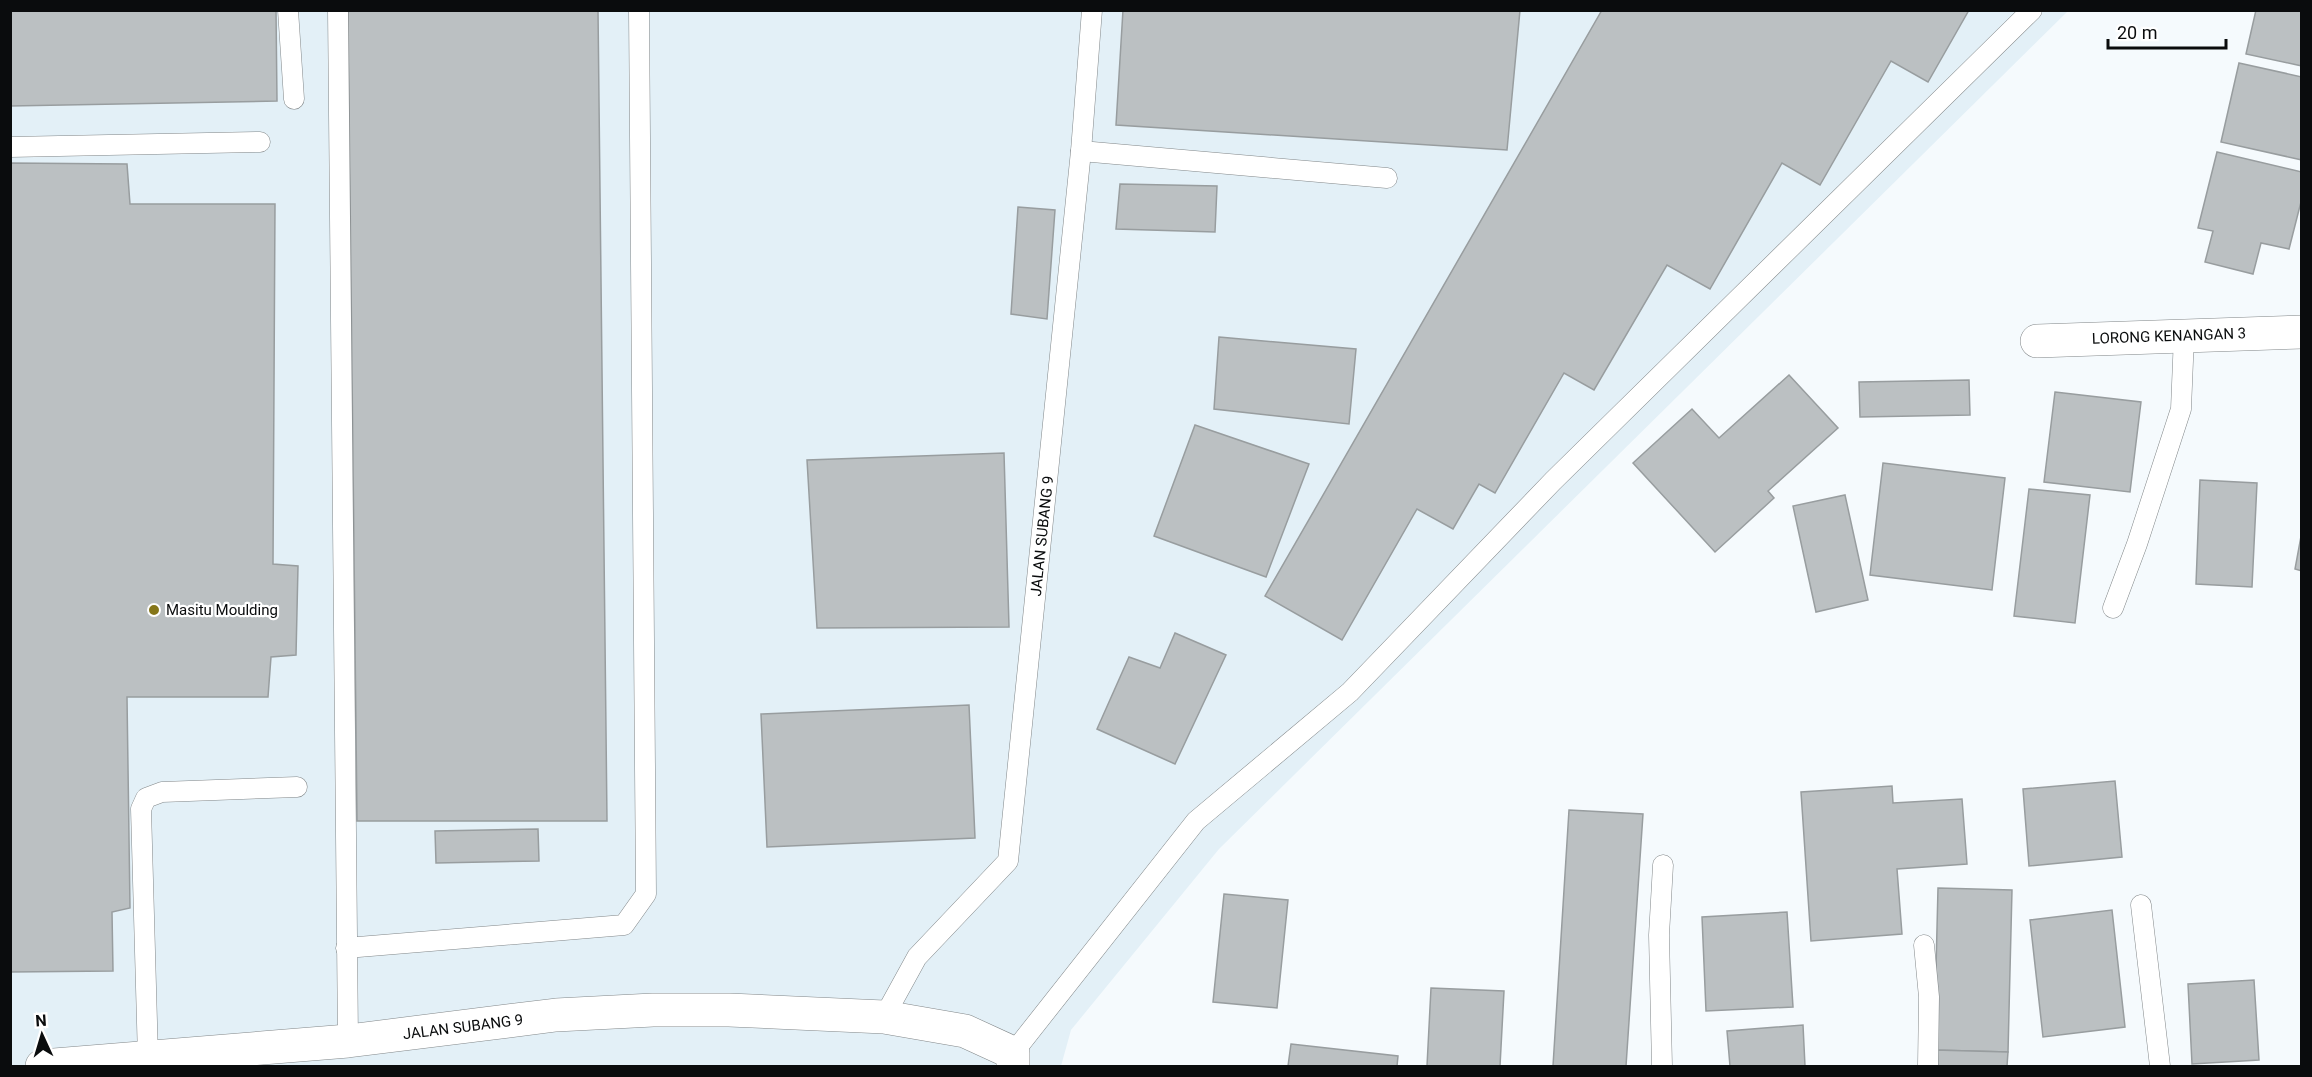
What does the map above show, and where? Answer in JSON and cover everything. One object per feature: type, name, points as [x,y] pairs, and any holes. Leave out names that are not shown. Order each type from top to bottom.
[{"type":"street","name":"LORONG KENANGAN 3","points":[[2037,341],[2301,332]]},
{"type":"street","name":"JALAN SUBANG 9","points":[[42,1066],[348,1041],[556,1015],[653,1010],[729,1010],[884,1017],[965,1031],[1013,1060]]},
{"type":"lane","points":[[288,10],[294,99]]},
{"type":"lane","points":[[338,10],[348,1041]]},
{"type":"lane","points":[[346,948],[624,926],[646,894],[639,10]]},
{"type":"lane","name":"JALAN SUBANG 9","points":[[884,1017],[917,957],[1008,861],[1082,151],[1092,10]]},
{"type":"lane","points":[[1013,1060],[1196,821],[1350,692],[1553,481],[2032,10]]},
{"type":"lane","points":[[10,147],[260,142]]},
{"type":"lane","points":[[1082,151],[1387,178]]},
{"type":"lane","points":[[2113,608],[2137,544],[2181,409],[2184,336]]},
{"type":"lane","points":[[148,1058],[141,809],[146,798],[162,792],[297,787]]},
{"type":"lane","points":[[1662,1066],[1659,936],[1663,865]]},
{"type":"lane","points":[[2141,905],[2160,1066]]},
{"type":"lane","points":[[1924,945],[1929,997],[1928,1066]]},
{"type":"shaded area","points":[[10,11],[2068,11],[1219,849],[1071,1030],[1061,1066],[11,1066]]},
{"type":"building","points":[[10,10],[276,10],[277,101],[10,106]]},
{"type":"building","points":[[348,10],[598,10],[607,821],[357,821]]},
{"type":"building","points":[[1123,10],[1520,10],[1507,150],[1116,125]]},
{"type":"building","points":[[1602,10],[1969,10],[1928,82],[1891,61],[1820,185],[1782,163],[1710,289],[1667,265],[1594,390],[1564,373],[1495,493],[1479,484],[1453,529],[1417,509],[1342,640],[1265,596]]},
{"type":"building","points":[[2256,10],[2302,10],[2302,66],[2246,54]]},
{"type":"building","points":[[2239,63],[2302,77],[2302,160],[2221,142]]},
{"type":"building","points":[[2217,152],[2302,172],[2302,198],[2289,249],[2261,243],[2253,274],[2205,262],[2213,231],[2198,228]]},
{"type":"building","name":"Masitu Moulding","points":[[10,163],[127,164],[130,204],[275,204],[273,564],[298,566],[296,655],[271,657],[268,697],[127,697],[130,908],[112,912],[113,971],[10,972]]},
{"type":"building","points":[[1120,184],[1217,186],[1215,232],[1116,229]]},
{"type":"building","points":[[1018,207],[1055,210],[1047,319],[1011,314]]},
{"type":"building","points":[[1219,337],[1356,349],[1349,424],[1214,409]]},
{"type":"building","points":[[1789,375],[1838,428],[1768,491],[1774,498],[1715,552],[1633,463],[1692,409],[1719,438]]},
{"type":"building","points":[[1969,380],[1970,415],[1860,417],[1859,382]]},
{"type":"building","points":[[2055,392],[2141,402],[2130,492],[2044,482]]},
{"type":"building","points":[[1195,425],[1309,464],[1266,577],[1154,536]]},
{"type":"building","points":[[1004,453],[1009,627],[817,628],[807,460]]},
{"type":"building","points":[[1883,463],[2005,478],[1992,590],[1870,575]]},
{"type":"building","points":[[2200,480],[2257,483],[2252,587],[2196,584]]},
{"type":"building","points":[[2029,489],[2090,495],[2075,623],[2014,616]]},
{"type":"building","points":[[1845,495],[1868,600],[1816,612],[1793,506]]},
{"type":"building","points":[[2302,531],[2302,571],[2295,569]]},
{"type":"building","points":[[1175,633],[1226,655],[1175,764],[1097,729],[1129,657],[1160,668]]},
{"type":"building","points":[[969,705],[975,838],[767,847],[761,714]]},
{"type":"building","points":[[2115,781],[2122,857],[2029,866],[2023,789]]},
{"type":"building","points":[[1892,786],[1893,803],[1962,799],[1967,864],[1897,869],[1902,934],[1811,941],[1801,792]]},
{"type":"building","points":[[1569,810],[1643,814],[1626,1066],[1553,1066]]},
{"type":"building","points":[[538,829],[539,861],[436,863],[435,831]]},
{"type":"building","points":[[1938,888],[2012,890],[2008,1052],[1934,1050]]},
{"type":"building","points":[[1224,894],[1288,900],[1277,1008],[1213,1002]]},
{"type":"building","points":[[2112,910],[2125,1027],[2043,1037],[2030,920]]},
{"type":"building","points":[[1787,912],[1793,1007],[1706,1011],[1702,917]]},
{"type":"building","points":[[2254,980],[2259,1060],[2192,1064],[2188,984]]},
{"type":"building","points":[[1431,988],[1504,991],[1500,1066],[1427,1066]]},
{"type":"building","points":[[1803,1025],[1805,1066],[1730,1066],[1727,1031]]},
{"type":"building","points":[[1291,1044],[1398,1056],[1397,1066],[1288,1066]]},
{"type":"building","points":[[1934,1050],[2008,1052],[2007,1066],[1933,1066]]},
{"type":"place","name":"Masitu Moulding","points":[[154,610]]}]
